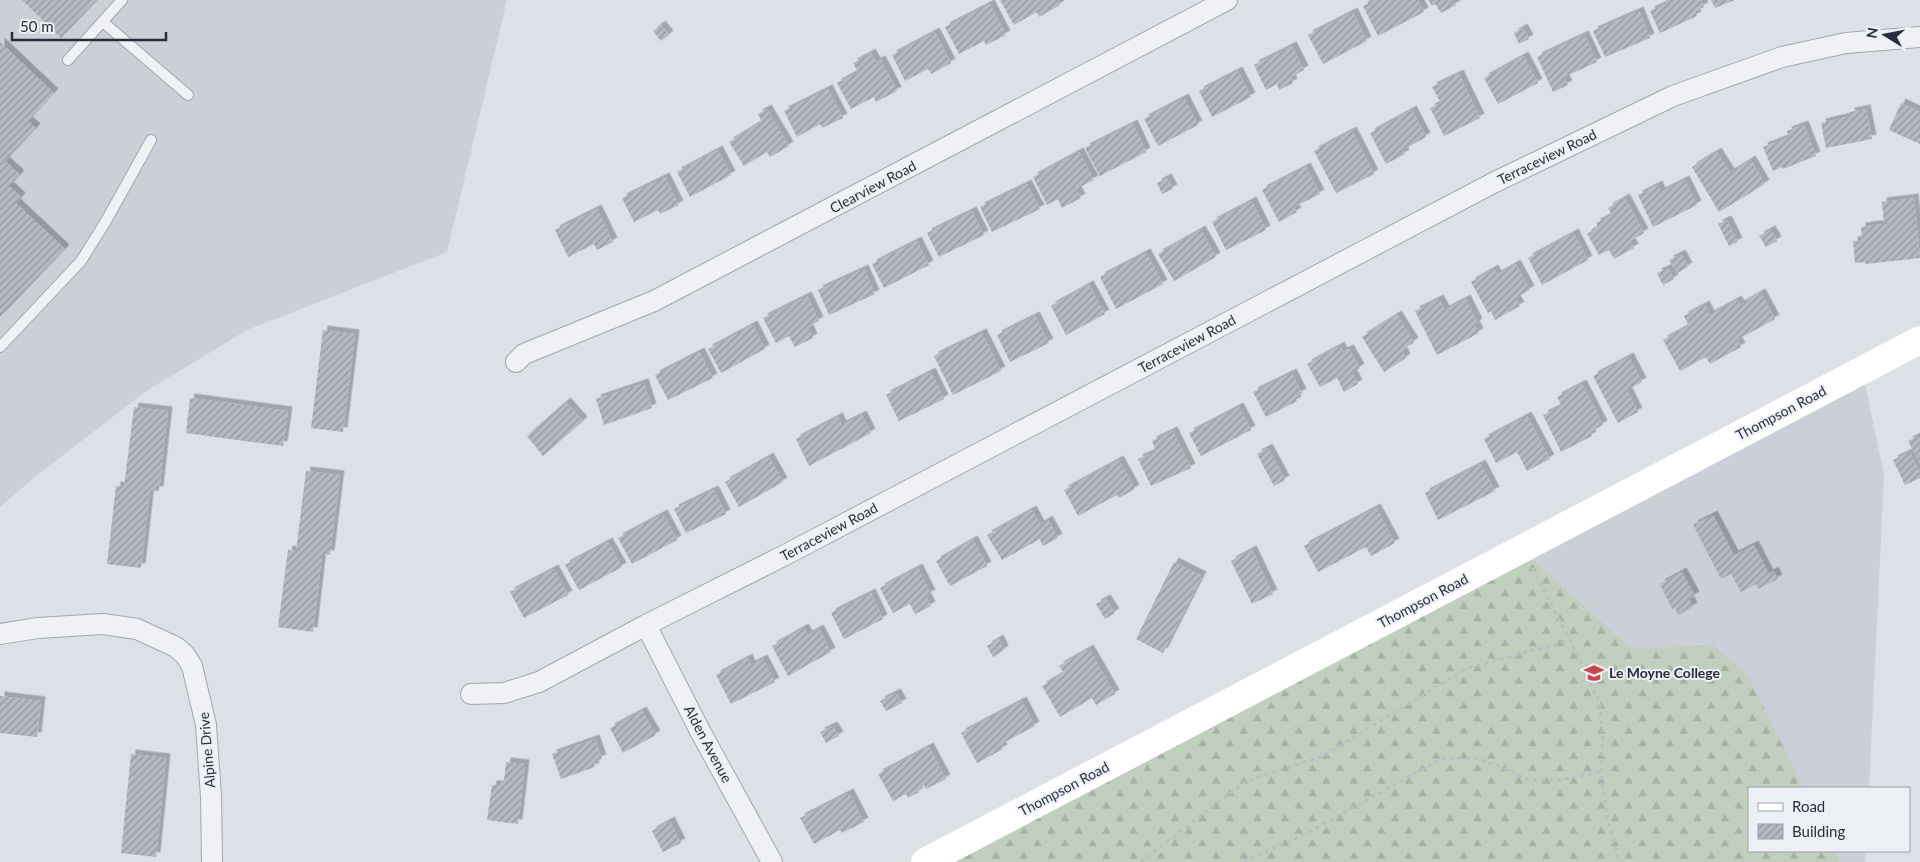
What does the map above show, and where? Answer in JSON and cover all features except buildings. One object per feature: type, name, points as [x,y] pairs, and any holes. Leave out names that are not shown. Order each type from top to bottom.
[{"type":"street","name":"Clearview Road","points":[[516,362],[524,354],[654,301],[1227,0]]},
{"type":"street","name":"Terraceview Road","points":[[472,694],[504,694],[539,682],[1493,183],[1674,96],[1782,57],[1846,43],[1920,37]]},
{"type":"street","name":"Thompson Road","points":[[925,862],[1920,340]]},
{"type":"street","name":"Alpine Drive","points":[[0,634],[38,628],[102,624],[137,630],[176,647],[185,655],[192,666],[206,725],[211,797],[212,862]]},
{"type":"street","name":"Alden Avenue","points":[[646,625],[700,731],[772,862]]},
{"type":"lane","points":[[68,60],[122,0]]},
{"type":"lane","points":[[103,22],[188,95]]},
{"type":"lane","points":[[0,347],[80,261],[106,221],[152,140]]},
{"type":"path","points":[[1522,549],[1570,640],[1599,701],[1603,735],[1601,772],[1607,815],[1620,862]]},
{"type":"path","points":[[1141,862],[1246,781],[1323,756],[1465,670],[1570,640]]},
{"type":"path","points":[[1243,862],[1308,833],[1443,758],[1476,758],[1509,770],[1529,780],[1560,780],[1601,772]]},
{"type":"shaded area","points":[[0,0],[507,0],[447,252],[247,330],[148,390],[37,475],[0,507]]},
{"type":"shaded area","name":"Le Moyne College","points":[[1865,384],[1884,475],[1869,787],[1748,787],[1748,852],[1866,852],[1865,862],[955,862]]},
{"type":"green space","name":"Le Moyne College","points":[[1532,559],[1632,649],[1713,645],[1748,675],[1804,787],[1748,787],[1748,852],[1835,852],[1840,862],[955,862]]},
{"type":"place","name":"Le Moyne College","points":[[1594,673]]}]
